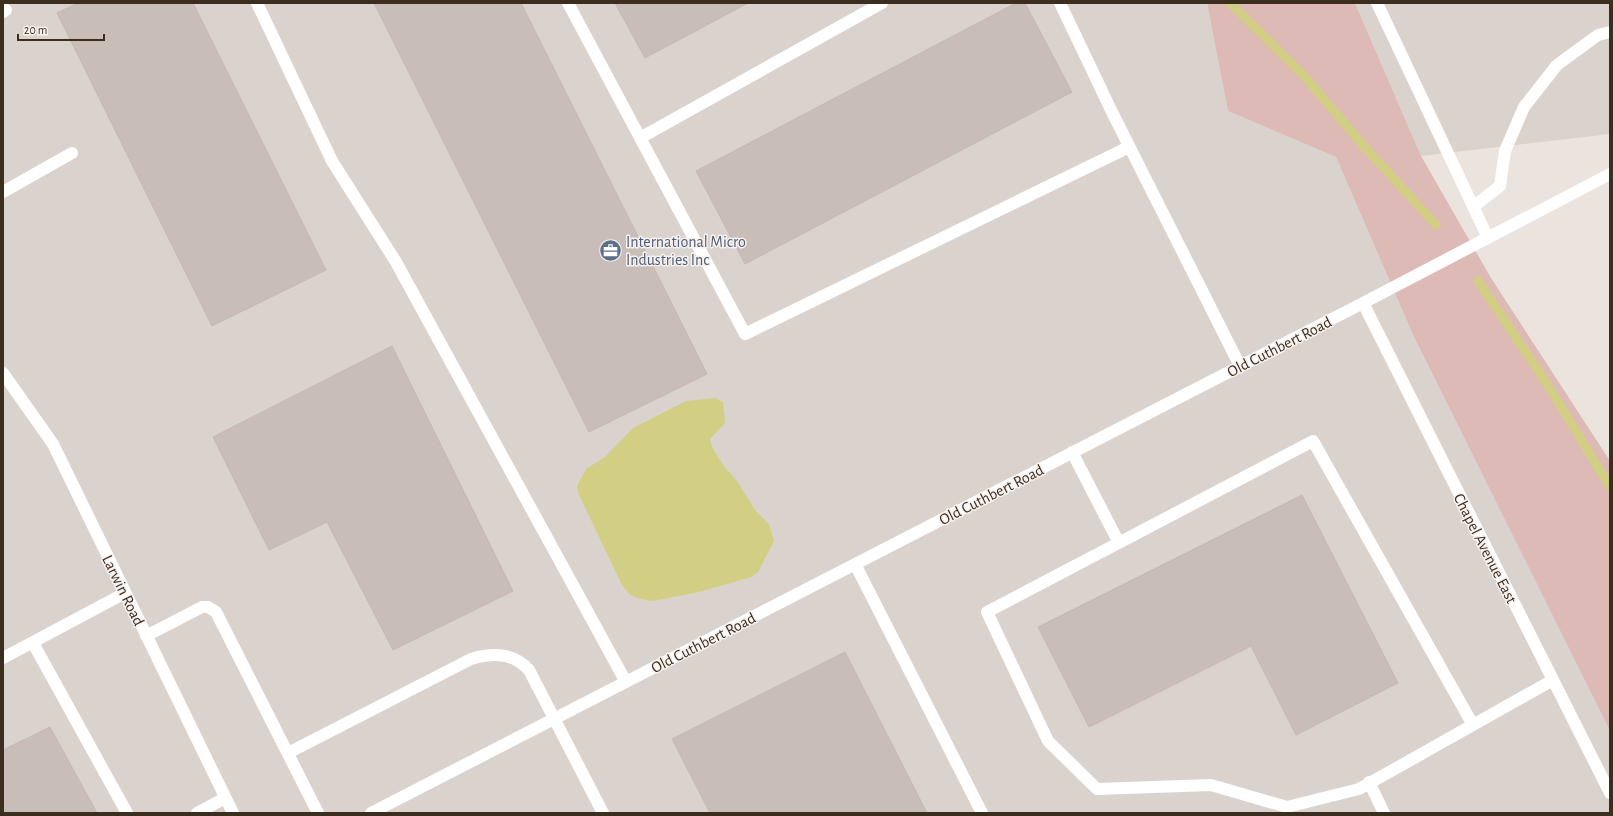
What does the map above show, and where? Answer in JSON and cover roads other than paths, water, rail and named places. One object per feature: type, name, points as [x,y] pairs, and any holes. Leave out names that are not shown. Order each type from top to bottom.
[{"type":"street","points":[[257,3],[332,161],[396,262],[626,682]]},
{"type":"street","points":[[568,3],[745,334],[1129,147]]},
{"type":"street","points":[[640,138],[882,3]]},
{"type":"street","points":[[1060,3],[1129,147],[1240,366]]},
{"type":"street","points":[[1377,3],[1488,238]]},
{"type":"street","points":[[1473,207],[1500,186],[1505,151],[1524,107],[1557,65],[1598,35],[1610,32]]},
{"type":"street","points":[[3,192],[72,153]]},
{"type":"street","name":"Old Cuthbert Road","points":[[371,813],[1610,174]]},
{"type":"street","name":"Chapel Avenue East","points":[[1362,303],[1610,793]]},
{"type":"street","name":"Larwin Road","points":[[3,373],[53,444],[233,813]]},
{"type":"street","points":[[1473,725],[1314,441],[987,612],[1048,741],[1097,789],[1211,785],[1287,807],[1359,788],[1473,725],[1553,680]]},
{"type":"street","points":[[1072,452],[1119,543]]},
{"type":"street","points":[[856,564],[982,813]]},
{"type":"street","points":[[3,658],[125,592]]},
{"type":"street","points":[[146,636],[202,607],[208,607],[216,612],[318,813]]},
{"type":"street","points":[[32,642],[126,813]]},
{"type":"street","points":[[288,753],[471,659],[486,654],[512,658],[523,663],[529,670],[603,813]]},
{"type":"street","points":[[1369,782],[1384,813]]},
{"type":"street","points":[[197,813],[225,798]]},
{"type":"waterway","points":[[1230,3],[1305,77],[1362,144],[1436,225]]},
{"type":"waterway","points":[[1478,281],[1547,384],[1610,487]]},
{"type":"place","name":"International Micro Industries Inc","points":[[611,250]]}]
